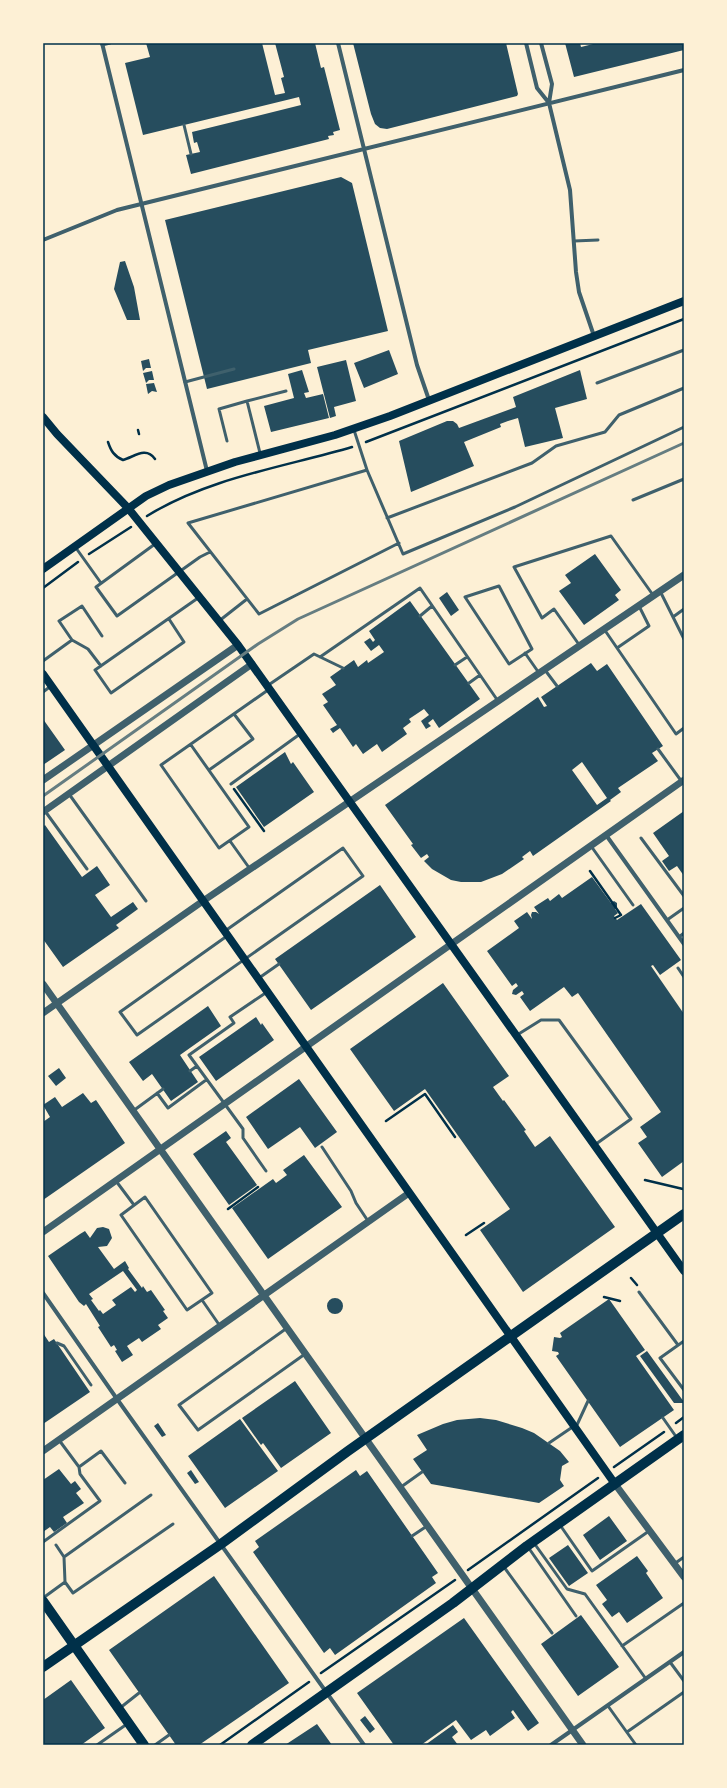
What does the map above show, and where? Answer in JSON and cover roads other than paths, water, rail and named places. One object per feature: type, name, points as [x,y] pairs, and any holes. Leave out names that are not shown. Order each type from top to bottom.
[{"type":"main road","points":[[43,569],[146,496],[207,472],[354,429],[684,301]]},
{"type":"main road","points":[[43,417],[66,444],[128,508],[238,645],[684,1271]]},
{"type":"main road","points":[[43,674],[615,1484]]},
{"type":"main road","points":[[43,1667],[221,1544],[510,1336],[684,1214]]},
{"type":"main road","points":[[252,1745],[471,1589],[530,1543],[681,1437]]},
{"type":"main road","points":[[43,1601],[144,1745]]},
{"type":"street","points":[[338,43],[365,148],[417,365],[429,400]]},
{"type":"street","points":[[526,43],[537,88],[549,103]]},
{"type":"street","points":[[541,43],[552,84],[549,103],[570,190],[579,292],[594,336]]},
{"type":"street","points":[[102,44],[207,472]]},
{"type":"street","points":[[43,240],[117,210],[684,70]]},
{"type":"street","points":[[43,1013],[203,901],[684,575]]},
{"type":"street","points":[[43,780],[238,645]]},
{"type":"street","points":[[44,811],[252,664]]},
{"type":"street","points":[[43,1232],[683,781]]},
{"type":"street","points":[[606,835],[684,944]]},
{"type":"street","points":[[43,984],[583,1745]]},
{"type":"street","points":[[43,1451],[409,1192]]},
{"type":"street","points":[[43,1293],[364,1745]]},
{"type":"street","points":[[615,1484],[684,1577]]},
{"type":"street","points":[[552,1745],[684,1652]]},
{"type":"lane","points":[[102,44],[110,43]]},
{"type":"lane","points":[[184,125],[191,154]]},
{"type":"lane","points":[[574,241],[598,240]]},
{"type":"lane","points":[[597,383],[684,350]]},
{"type":"lane","points":[[185,382],[234,369]]},
{"type":"lane","points":[[387,518],[532,463],[556,446],[605,432],[619,415],[684,388]]},
{"type":"lane","points":[[227,441],[218,409],[286,391]]},
{"type":"lane","points":[[247,401],[261,455]]},
{"type":"lane","points":[[354,429],[366,470],[403,554],[515,507],[684,427]]},
{"type":"lane","points":[[366,470],[188,523],[259,614],[398,543]]},
{"type":"lane","points":[[633,500],[684,479]]},
{"type":"lane","points":[[580,646],[554,609],[542,618],[514,567],[611,536],[654,596]]},
{"type":"lane","points":[[157,543],[96,587],[117,616],[200,557],[210,552]]},
{"type":"lane","points":[[75,546],[101,583]]},
{"type":"lane","points":[[499,586],[532,649],[526,653],[509,664],[465,597],[499,586]]},
{"type":"lane","points":[[320,657],[420,588],[498,701]]},
{"type":"lane","points":[[660,591],[684,639]]},
{"type":"lane","points":[[169,619],[184,642],[112,693],[95,670],[200,597]]},
{"type":"lane","points":[[219,621],[247,599]]},
{"type":"lane","points":[[101,666],[88,649],[72,640],[59,621],[82,606],[102,636]]},
{"type":"lane","points":[[420,616],[432,606]]},
{"type":"lane","points":[[617,648],[649,626],[640,606]]},
{"type":"lane","points":[[673,616],[684,609]]},
{"type":"lane","points":[[604,630],[676,734],[684,728]]},
{"type":"lane","points":[[43,661],[72,640]]},
{"type":"lane","points":[[526,653],[542,672],[557,686]]},
{"type":"lane","points":[[191,744],[249,827],[219,848],[161,765],[191,744],[234,714],[314,654],[343,668]]},
{"type":"lane","points":[[455,665],[467,657]]},
{"type":"lane","points":[[469,683],[480,675]]},
{"type":"lane","points":[[43,692],[51,686]]},
{"type":"lane","points":[[209,770],[253,739],[234,714]]},
{"type":"lane","points":[[231,784],[301,733]]},
{"type":"lane","points":[[658,749],[683,781]]},
{"type":"lane","points":[[69,794],[146,901]]},
{"type":"lane","points":[[44,811],[87,869]]},
{"type":"lane","points":[[641,838],[684,896]]},
{"type":"lane","points":[[230,841],[250,869]]},
{"type":"lane","points":[[591,846],[633,905]]},
{"type":"lane","points":[[343,848],[363,876],[244,960],[137,1035],[120,1012],[343,848]]},
{"type":"lane","points":[[667,920],[684,908]]},
{"type":"lane","points":[[679,937],[684,934]]},
{"type":"lane","points":[[258,980],[279,964]]},
{"type":"lane","points":[[678,968],[684,977]]},
{"type":"lane","points":[[266,1171],[243,1138],[243,1129],[224,1105],[189,1055],[234,1023],[230,1018],[267,992]]},
{"type":"lane","points":[[516,1036],[541,1020],[559,1020],[631,1119],[594,1145]]},
{"type":"lane","points":[[190,1071],[197,1066]]},
{"type":"lane","points":[[157,1093],[168,1108],[206,1080]]},
{"type":"lane","points":[[132,1111],[163,1090]]},
{"type":"lane","points":[[322,1147],[351,1191],[356,1203],[368,1221]]},
{"type":"lane","points":[[116,1181],[134,1205]]},
{"type":"lane","points":[[145,1198],[212,1292],[202,1300],[187,1310],[120,1215],[145,1198]]},
{"type":"lane","points":[[639,1292],[684,1346]]},
{"type":"lane","points":[[202,1300],[220,1326]]},
{"type":"lane","points":[[287,1328],[180,1404],[184,1411],[198,1430],[305,1354]]},
{"type":"lane","points":[[58,1343],[64,1346],[91,1385]]},
{"type":"lane","points":[[681,1343],[660,1358],[684,1390]]},
{"type":"lane","points":[[549,1444],[575,1427],[588,1401]]},
{"type":"lane","points":[[663,1418],[669,1428],[681,1437]]},
{"type":"lane","points":[[43,1542],[100,1501],[80,1474],[79,1468],[58,1440]]},
{"type":"lane","points":[[79,1468],[102,1451],[125,1484]]},
{"type":"lane","points":[[400,1488],[422,1472]]},
{"type":"lane","points":[[64,1557],[151,1495]]},
{"type":"lane","points":[[56,1545],[64,1557],[65,1582],[73,1593],[173,1524]]},
{"type":"lane","points":[[558,1524],[592,1571],[649,1531]]},
{"type":"lane","points":[[412,1536],[427,1526]]},
{"type":"lane","points":[[530,1543],[576,1616]]},
{"type":"lane","points":[[530,1543],[567,1589],[585,1594],[646,1679]]},
{"type":"lane","points":[[674,1564],[684,1557]]},
{"type":"lane","points":[[502,1564],[552,1632]]},
{"type":"lane","points":[[43,1598],[65,1582]]},
{"type":"lane","points":[[622,1646],[684,1603]]},
{"type":"lane","points":[[670,1662],[684,1681]]},
{"type":"lane","points":[[627,1732],[684,1692]]},
{"type":"lane","points":[[118,1709],[139,1693]]},
{"type":"lane","points":[[608,1706],[636,1745]]},
{"type":"lane","points":[[97,1745],[128,1723]]},
{"type":"lane","points":[[155,1745],[169,1735]]},
{"type":"railway","points":[[43,796],[258,644],[298,619],[684,443]]}]
